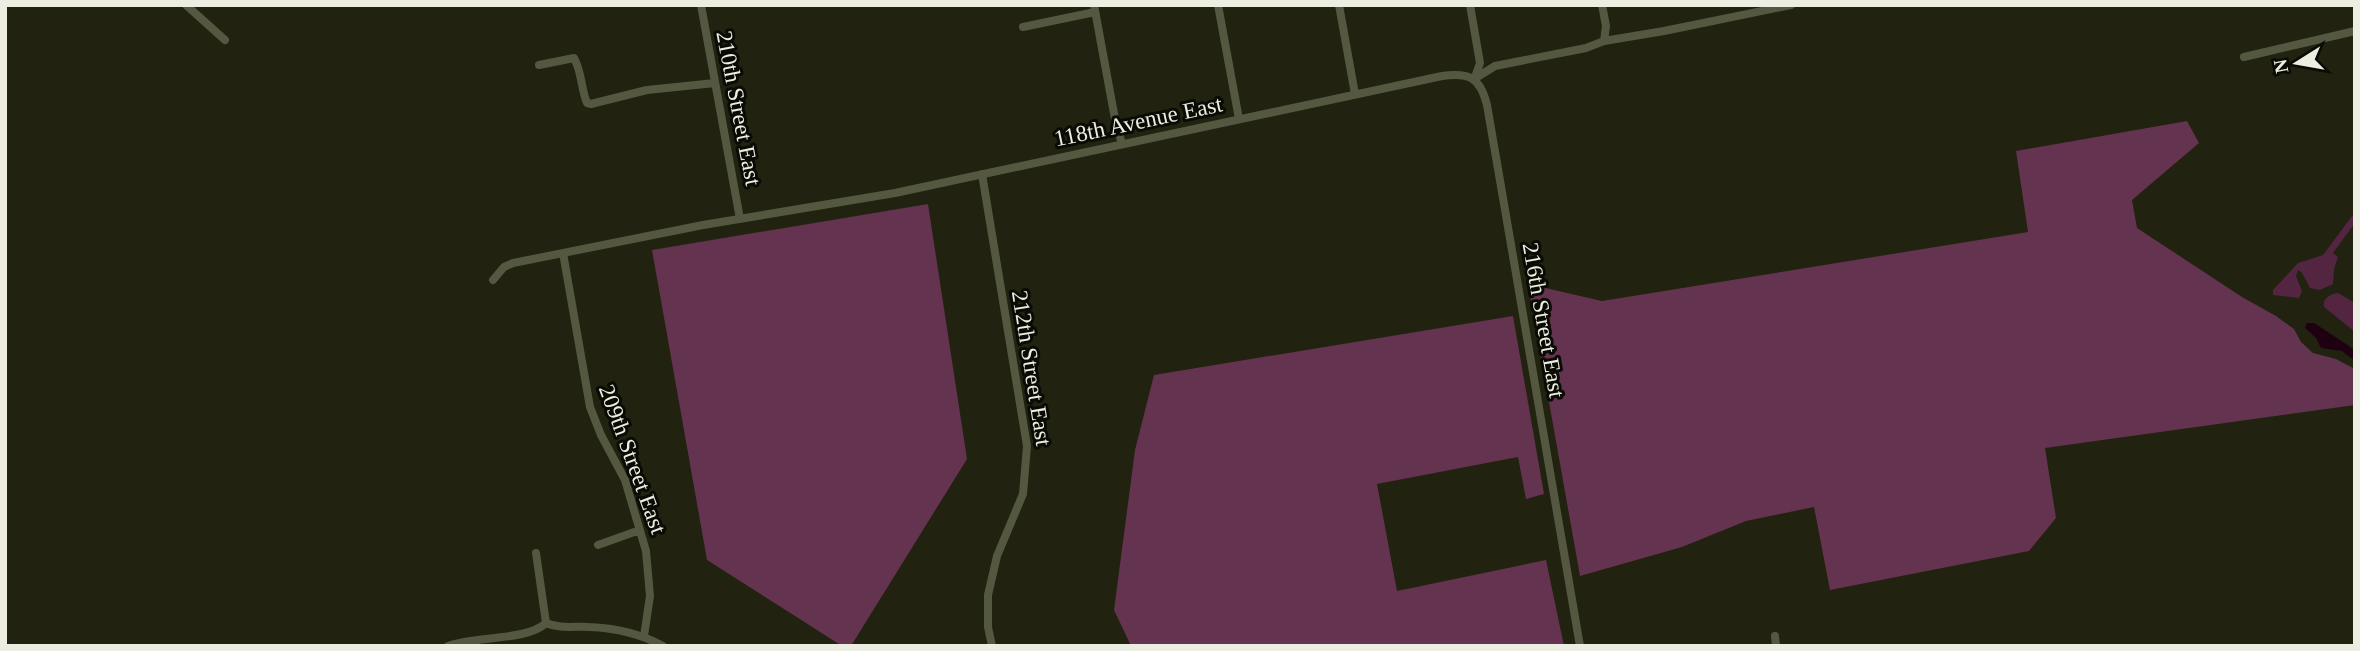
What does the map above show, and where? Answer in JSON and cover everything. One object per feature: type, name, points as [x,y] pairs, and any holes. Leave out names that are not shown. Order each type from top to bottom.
[{"type":"street","points":[[186,5],[225,40]]},
{"type":"street","name":"210th Street East","points":[[701,5],[740,219]]},
{"type":"street","points":[[1218,5],[1238,119]]},
{"type":"street","points":[[1339,5],[1355,94]]},
{"type":"street","name":"216th Street East","points":[[1470,5],[1480,63],[1474,79],[1481,87],[1487,105],[1580,646]]},
{"type":"street","points":[[1602,5],[1606,26],[1604,41]]},
{"type":"street","name":"118th Avenue East","points":[[493,281],[503,267],[513,263],[740,219],[895,193],[1458,74],[1474,79],[1494,66],[1586,48],[1604,41],[1791,5]]},
{"type":"street","points":[[1023,27],[1094,9],[1122,144]]},
{"type":"street","points":[[2244,57],[2355,31]]},
{"type":"street","points":[[539,65],[574,58],[584,98],[591,104],[648,90],[715,83]]},
{"type":"street","name":"212th Street East","points":[[982,174],[1027,446],[1023,494],[997,556],[988,595],[987,610],[992,646]]},
{"type":"street","name":"209th Street East","points":[[563,253],[590,407],[601,435],[625,480],[649,567],[649,609],[644,636]]},
{"type":"street","points":[[597,545],[640,530]]},
{"type":"street","points":[[536,553],[546,624]]},
{"type":"street","points":[[448,646],[459,642],[526,633],[538,630],[546,624],[613,629],[644,636],[663,646]]},
{"type":"street","points":[[1775,636],[1776,646]]},
{"type":"shaded area","points":[[2187,121],[2199,143],[2132,200],[2137,228],[2242,297],[2276,316],[2294,329],[2301,342],[2313,353],[2336,359],[2353,368],[2355,405],[2045,448],[2056,518],[2029,551],[1830,590],[1814,507],[1746,521],[1682,547],[1580,576],[1528,284],[1602,301],[2028,232],[2016,151]]},
{"type":"shaded area","points":[[928,204],[967,459],[851,646],[842,646],[707,560],[652,250]]},
{"type":"shaded area","points":[[2355,212],[2355,223],[2333,253],[2338,257],[2333,284],[2320,290],[2310,288],[2298,270],[2296,276],[2302,291],[2299,298],[2273,295],[2273,290],[2298,263],[2323,255]]},
{"type":"shaded area","points":[[2338,293],[2355,303],[2355,332],[2324,307],[2327,297]]},
{"type":"shaded area","points":[[1513,316],[1544,494],[1526,499],[1518,457],[1377,484],[1397,591],[1546,560],[1564,646],[1131,646],[1114,610],[1135,450],[1154,375]]},
{"type":"shaded area","points":[[2307,323],[2314,323],[2355,350],[2355,361],[2342,351],[2321,348],[2316,338],[2305,328]]}]
